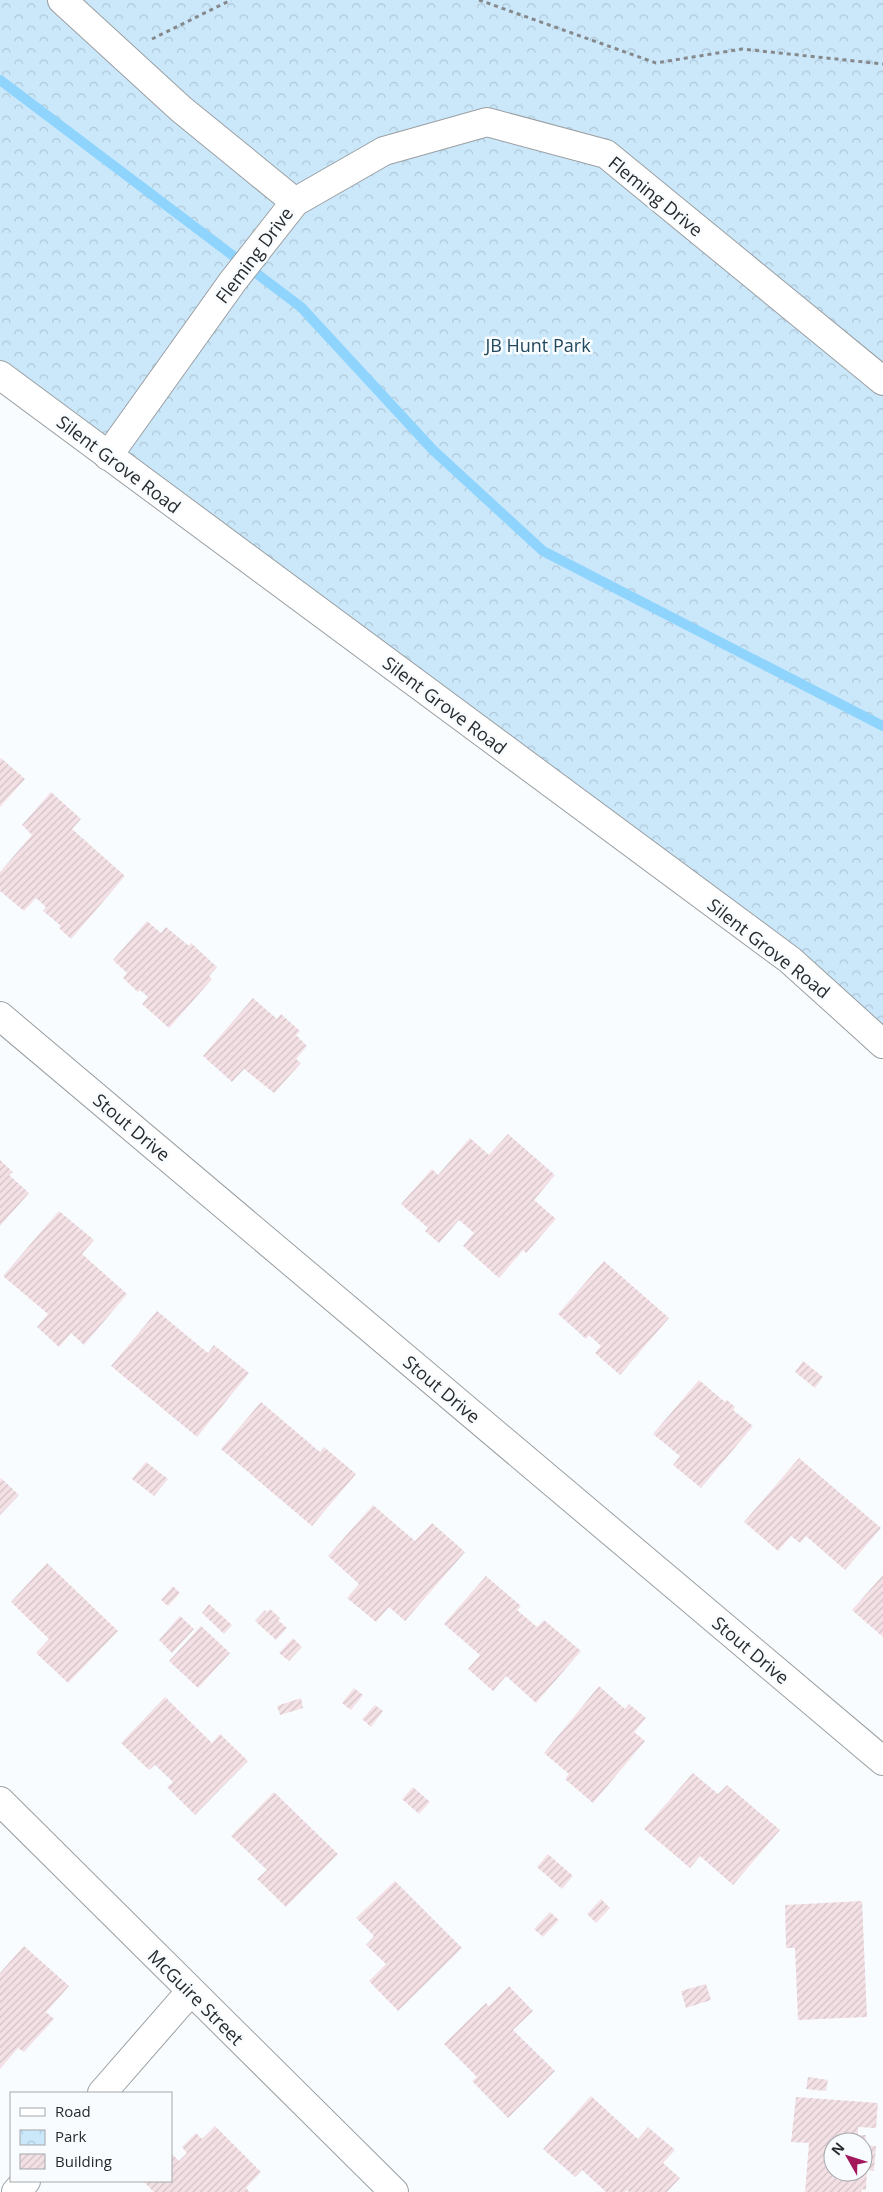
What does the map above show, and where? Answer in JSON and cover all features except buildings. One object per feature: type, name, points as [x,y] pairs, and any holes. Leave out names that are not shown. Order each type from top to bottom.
[{"type":"street","points":[[62,0],[181,108],[295,202]]},
{"type":"street","name":"Fleming Drive","points":[[108,456],[233,281],[295,202],[384,152],[487,122],[606,154],[883,381]]},
{"type":"street","name":"Silent Grove Road","points":[[0,375],[790,960],[883,1044]]},
{"type":"street","name":"Stout Drive","points":[[0,1016],[883,1761]]},
{"type":"street","name":"McGuire Street","points":[[0,1801],[190,1992],[394,2192]]},
{"type":"street","points":[[103,2092],[190,1992]]},
{"type":"street","points":[[16,2192],[25,2182]]},
{"type":"path","points":[[107,41],[149,41],[231,0]]},
{"type":"path","points":[[479,0],[656,62],[742,49],[883,64]]},
{"type":"green space","name":"JB Hunt Park","points":[[0,0],[883,0],[883,1044],[0,375]]},
{"type":"waterway","points":[[0,80],[301,307],[433,450],[543,551],[883,726]]}]
